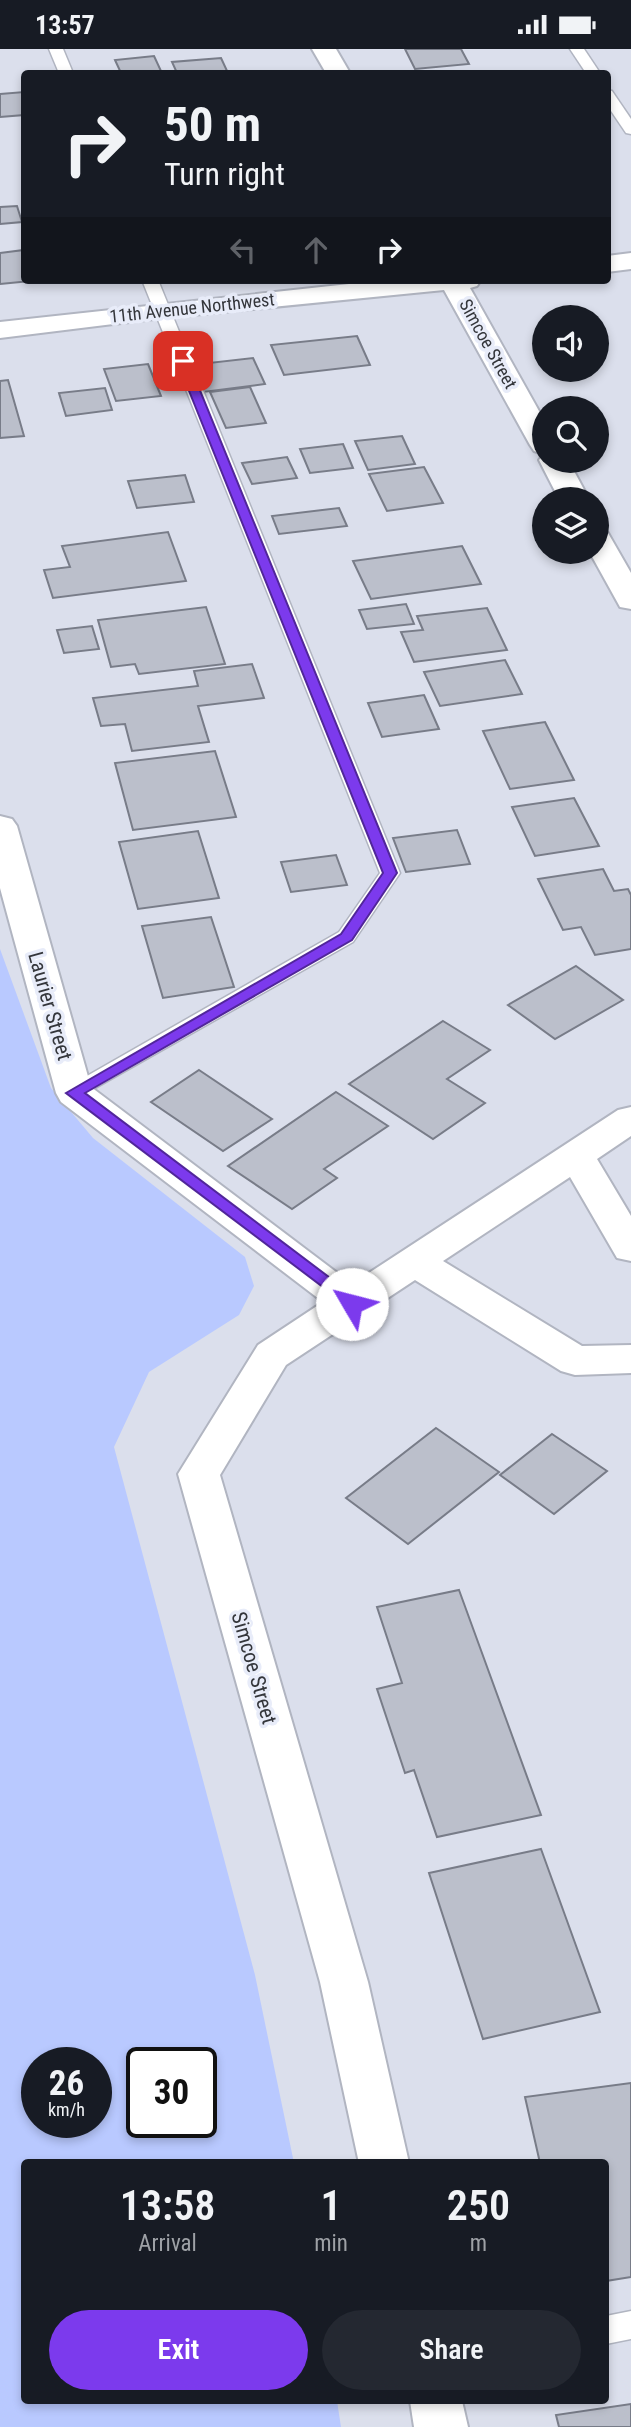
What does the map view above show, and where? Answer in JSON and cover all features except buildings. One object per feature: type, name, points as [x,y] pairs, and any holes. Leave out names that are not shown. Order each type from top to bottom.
[{"type":"street","points":[[324,49],[336,70]]},
{"type":"street","points":[[611,264],[631,261]]},
{"type":"street","name":"11th Avenue Northwest","points":[[0,330],[162,310],[427,284]]},
{"type":"street","name":"Simcoe Street","points":[[460,284],[532,422]]},
{"type":"street","points":[[609,561],[631,600]]},
{"type":"street","name":"Laurier Street","points":[[0,826],[74,1093]]},
{"type":"street","points":[[74,1093],[352,1304]]},
{"type":"street","name":"Simcoe Street","points":[[383,2159],[344,1982],[199,1474],[272,1355],[631,1119]]},
{"type":"street","points":[[576,1156],[631,1248]]},
{"type":"street","points":[[416,1262],[575,1361],[631,1359]]},
{"type":"street","points":[[437,2404],[441,2427]]},
{"type":"lane","points":[[56,49],[65,70]]},
{"type":"lane","points":[[577,49],[591,70]]},
{"type":"lane","points":[[611,100],[631,130]]},
{"type":"lane","points":[[74,1093],[346,937],[390,873],[152,284]]},
{"type":"lane","points":[[609,2329],[631,2325]]},
{"type":"shaded area","points":[[0,949],[51,1088],[93,1138],[245,1257],[254,1286],[239,1315],[149,1372],[114,1447],[255,1975],[293,2159],[21,2159],[21,2404],[337,2404],[341,2427],[0,2427]]},
{"type":"route","points":[[183,361],[390,873],[346,937],[74,1093],[352,1304]]}]
